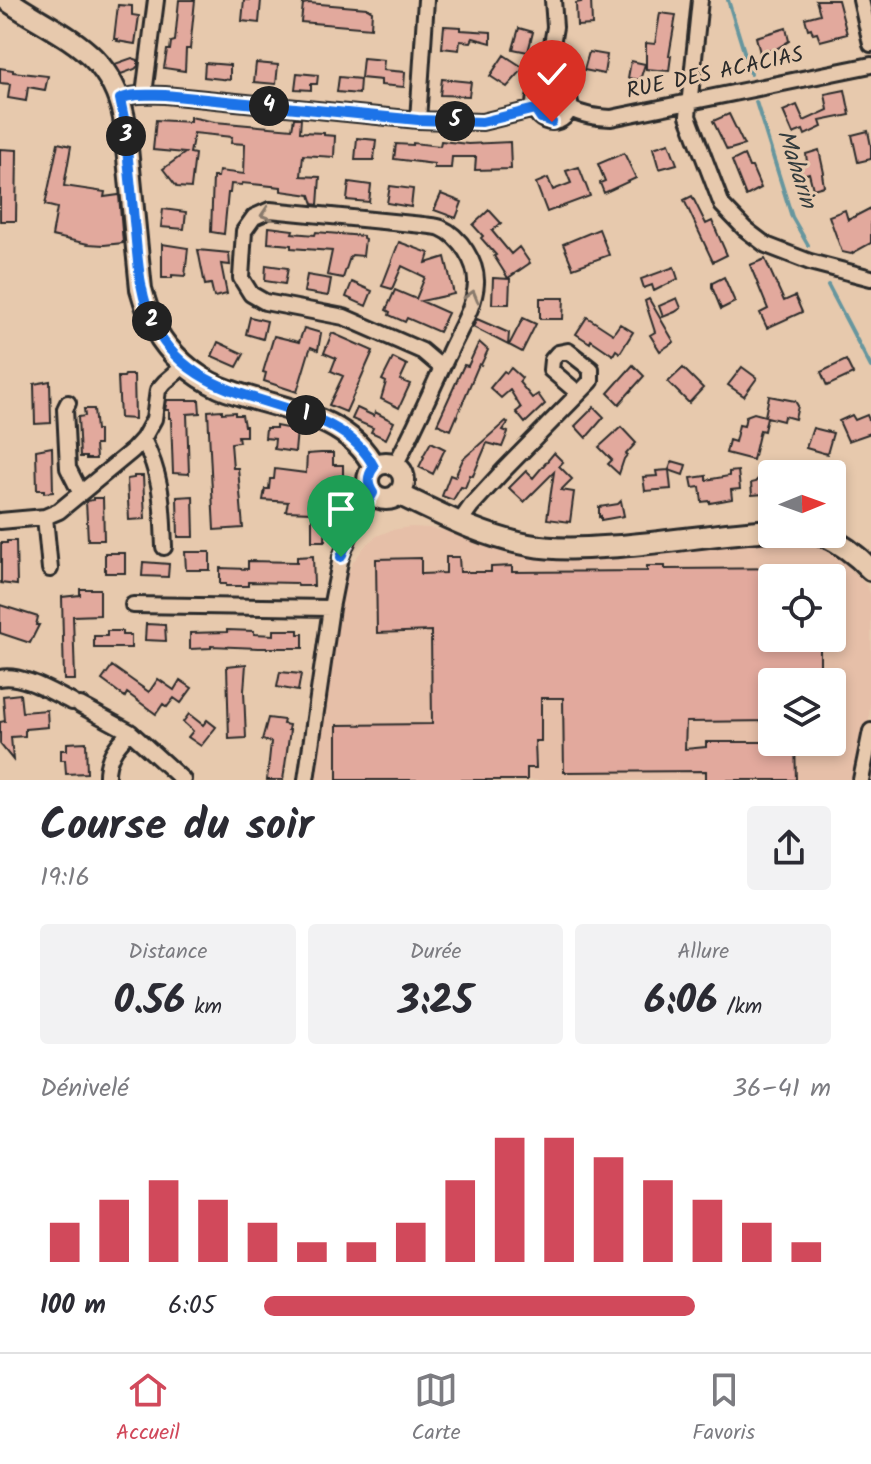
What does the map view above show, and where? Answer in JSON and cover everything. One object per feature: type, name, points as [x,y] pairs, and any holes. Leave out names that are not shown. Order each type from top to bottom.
[{"type":"street","points":[[7,0],[86,50],[103,67],[120,99],[141,289],[157,331],[185,365],[218,386],[338,429],[355,442],[374,467]]},
{"type":"street","points":[[144,94],[156,0]]},
{"type":"street","points":[[418,120],[426,0]]},
{"type":"street","points":[[552,86],[548,67],[555,27],[553,0]]},
{"type":"street","points":[[700,0],[688,116],[722,205],[766,245],[810,262],[871,278]]},
{"type":"street","points":[[861,0],[871,44]]},
{"type":"street","name":"RUE DES ACACIAS","points":[[569,108],[595,117],[611,118],[871,65]]},
{"type":"street","points":[[552,86],[564,90],[570,101],[569,108],[563,118],[552,122],[541,118],[535,109],[535,98],[541,89],[552,86]]},
{"type":"street","points":[[120,99],[144,94],[418,120],[482,122],[535,109]]},
{"type":"street","points":[[395,465],[442,368],[470,306],[476,281],[470,259],[448,232],[423,225],[281,210],[262,213],[249,223],[244,231],[241,278],[251,294],[265,302],[344,317],[422,351],[442,368]]},
{"type":"street","points":[[0,521],[45,517],[59,511],[133,450],[154,419],[158,390],[185,365]]},
{"type":"street","points":[[459,523],[503,471],[578,393]]},
{"type":"street","points":[[68,403],[65,409],[68,468],[80,492]]},
{"type":"street","points":[[143,439],[162,492],[164,547]]},
{"type":"street","points":[[384,463],[395,465],[404,479],[402,489],[388,498],[377,496],[368,483],[368,477],[374,467],[384,463]]},
{"type":"street","points":[[306,780],[341,557],[373,493]]},
{"type":"street","points":[[398,494],[497,537],[557,549],[643,544],[758,532]]},
{"type":"street","points":[[45,517],[50,569]]},
{"type":"street","points":[[846,547],[871,570]]},
{"type":"street","points":[[133,605],[331,608]]},
{"type":"street","points":[[0,678],[20,678],[130,732],[183,780]]},
{"type":"street","points":[[861,780],[871,731]]},
{"type":"street","points":[[107,780],[106,768],[112,752],[130,732]]},
{"type":"shaded area","points":[[410,527],[429,528],[564,559],[758,543],[758,548],[823,548],[830,551],[845,564],[758,564],[758,652],[846,652],[846,565],[866,585],[871,595],[871,689],[868,733],[857,780],[315,780],[344,582],[353,562],[377,536]]},
{"type":"building","points":[[179,0],[195,0],[185,71],[164,68],[167,50],[175,41]]},
{"type":"building","points":[[244,0],[261,0],[259,23],[242,21]]},
{"type":"building","points":[[591,0],[592,25],[577,26],[576,3]]},
{"type":"building","points":[[816,0],[838,0],[847,34],[820,41],[817,33],[813,34],[811,28],[808,29],[805,18],[820,14]]},
{"type":"building","points":[[303,4],[367,8],[372,11],[371,28],[301,22]]},
{"type":"building","points":[[118,5],[132,6],[132,15],[139,16],[135,44],[114,39]]},
{"type":"building","points":[[660,13],[676,15],[669,71],[646,69],[646,43],[655,44]]},
{"type":"building","points":[[444,26],[491,32],[491,43],[473,38],[471,42],[460,41],[459,50],[442,48]]},
{"type":"building","points":[[519,28],[533,32],[528,52],[513,49]]},
{"type":"building","points":[[786,28],[789,41],[776,49],[760,53],[756,37]]},
{"type":"building","points":[[589,52],[607,55],[604,74],[584,70]]},
{"type":"building","points":[[504,55],[524,68],[507,87],[490,76]]},
{"type":"building","points":[[132,58],[138,60],[138,66],[121,74],[115,64]]},
{"type":"building","points":[[363,58],[384,60],[383,70],[405,72],[404,87],[381,85],[381,80],[361,78]]},
{"type":"building","points":[[631,61],[645,64],[640,80],[628,78]]},
{"type":"building","points":[[205,63],[230,65],[230,80],[204,77]]},
{"type":"building","points":[[256,63],[278,65],[276,84],[254,82]]},
{"type":"building","points":[[0,68],[48,76],[45,90],[28,87],[26,101],[8,98],[10,84],[0,83]]},
{"type":"building","points":[[297,73],[318,75],[317,84],[311,84],[311,90],[295,89]]},
{"type":"building","points":[[339,77],[360,79],[359,94],[337,92]]},
{"type":"building","points":[[442,79],[471,82],[469,96],[440,95]]},
{"type":"building","points":[[845,90],[850,115],[820,121],[822,127],[805,135],[803,130],[793,134],[783,111],[797,105],[804,121],[828,110],[825,94]]},
{"type":"building","points":[[729,114],[744,145],[727,150],[713,121]]},
{"type":"building","points":[[190,117],[292,129],[294,118],[301,118],[300,132],[335,136],[334,157],[303,155],[301,176],[320,177],[318,205],[313,204],[310,195],[281,191],[281,187],[231,184],[224,234],[211,232],[213,177],[218,177],[219,171],[244,174],[245,144],[231,143],[232,137],[194,133],[190,153],[195,154],[191,188],[177,187],[163,169],[185,153],[153,150],[156,120],[190,122]]},
{"type":"building","points":[[868,131],[871,159],[858,162],[852,135]]},
{"type":"building","points":[[357,138],[376,140],[374,160],[355,160]]},
{"type":"building","points":[[441,141],[468,144],[510,142],[511,169],[475,170],[476,157],[452,157],[451,168],[434,168],[434,164],[394,159],[396,144],[440,146]]},
{"type":"building","points":[[58,143],[71,146],[64,186],[105,192],[104,197],[119,195],[123,243],[88,244],[52,236],[57,208],[45,205]]},
{"type":"building","points":[[669,143],[677,164],[659,169],[653,148]]},
{"type":"building","points":[[0,149],[17,150],[16,221],[0,221]]},
{"type":"building","points":[[819,150],[824,186],[813,189],[809,173],[802,175],[799,164],[807,162],[806,154]]},
{"type":"building","points":[[624,153],[636,178],[604,193],[600,183],[605,181],[598,164]]},
{"type":"building","points":[[744,155],[761,188],[746,196],[732,161]]},
{"type":"building","points":[[579,167],[590,196],[547,212],[536,183],[548,178],[553,190],[571,183],[566,171]]},
{"type":"building","points":[[349,182],[371,185],[369,202],[347,200]]},
{"type":"building","points":[[390,186],[413,189],[411,207],[387,203]]},
{"type":"building","points":[[441,194],[462,202],[456,218],[434,210]]},
{"type":"building","points":[[692,196],[706,224],[712,221],[727,255],[713,262],[684,200]]},
{"type":"building","points":[[871,208],[871,243],[851,254],[842,252],[829,216],[845,210],[848,220]]},
{"type":"building","points":[[163,209],[186,212],[184,229],[161,227]]},
{"type":"building","points":[[489,210],[501,223],[492,231],[511,254],[519,247],[530,263],[508,278],[496,255],[473,225]]},
{"type":"building","points":[[269,227],[293,230],[292,233],[363,236],[363,256],[350,257],[343,278],[327,275],[332,251],[268,243]]},
{"type":"building","points":[[599,229],[609,255],[573,268],[563,244]]},
{"type":"building","points":[[399,242],[429,253],[426,263],[445,257],[454,294],[421,301],[448,313],[439,332],[407,318],[405,322],[389,315],[390,312],[386,310],[395,290],[416,299],[425,277],[402,266],[392,289],[382,286]]},
{"type":"building","points":[[162,244],[188,248],[185,276],[162,278]]},
{"type":"building","points":[[198,250],[229,253],[230,265],[221,264],[227,294],[214,297],[211,284],[205,285]]},
{"type":"building","points":[[765,259],[784,301],[795,296],[802,312],[767,328],[760,313],[768,309],[750,265]]},
{"type":"building","points":[[266,265],[288,268],[285,284],[265,281]]},
{"type":"building","points":[[674,267],[678,279],[654,291],[652,285],[644,288],[641,279]]},
{"type":"building","points":[[307,275],[331,279],[328,296],[304,292]]},
{"type":"building","points":[[724,277],[735,302],[721,309],[712,283]]},
{"type":"building","points":[[493,278],[510,279],[509,304],[492,304]]},
{"type":"building","points":[[352,282],[372,291],[366,306],[346,297]]},
{"type":"building","points":[[540,298],[564,298],[563,319],[540,319]]},
{"type":"building","points":[[677,298],[681,308],[663,317],[659,306]]},
{"type":"building","points":[[649,299],[674,342],[660,351],[650,335],[655,332],[645,301]]},
{"type":"building","points":[[250,317],[267,321],[263,339],[246,334]]},
{"type":"building","points":[[587,317],[613,334],[620,324],[633,332],[620,353],[616,350],[613,355],[576,334]]},
{"type":"building","points":[[523,318],[536,324],[522,352],[509,345]]},
{"type":"building","points":[[477,319],[509,333],[508,345],[473,327]]},
{"type":"building","points":[[304,328],[321,333],[318,350],[311,347],[297,392],[264,381],[266,373],[263,372],[274,336],[299,342]]},
{"type":"building","points":[[332,333],[373,351],[346,412],[329,405],[343,376],[331,371],[336,358],[324,353]]},
{"type":"building","points":[[218,342],[244,354],[237,367],[212,356]]},
{"type":"building","points":[[479,342],[488,350],[451,430],[437,424],[464,365],[468,366]]},
{"type":"building","points":[[393,358],[407,365],[400,380],[410,384],[399,408],[381,399],[386,382],[382,380]]},
{"type":"building","points":[[846,360],[853,374],[827,386],[821,372]]},
{"type":"building","points":[[633,365],[644,376],[619,404],[608,393]]},
{"type":"building","points":[[742,367],[757,378],[744,396],[728,385]]},
{"type":"building","points":[[511,368],[522,378],[519,382],[532,398],[538,394],[545,404],[525,423],[516,412],[521,408],[510,390],[501,398],[490,388],[504,371],[507,373]]},
{"type":"building","points":[[683,368],[703,388],[689,403],[668,382]]},
{"type":"building","points":[[134,375],[135,419],[120,418],[118,377]]},
{"type":"building","points":[[50,381],[51,423],[35,424],[34,384]]},
{"type":"building","points":[[769,396],[795,401],[798,406],[795,419],[784,416],[783,421],[767,417],[764,431],[760,430],[753,460],[726,453],[729,440],[735,442],[739,425],[744,426],[746,416],[754,413],[765,416]]},
{"type":"building","points":[[167,400],[199,400],[200,413],[187,414],[189,474],[173,473],[171,418],[169,410],[165,410]]},
{"type":"building","points":[[594,407],[604,417],[586,438],[575,426]]},
{"type":"building","points":[[357,408],[374,416],[375,412],[394,422],[386,439],[371,432],[373,428],[352,419]]},
{"type":"building","points":[[84,409],[94,409],[96,430],[99,430],[99,445],[95,445],[96,459],[80,457],[78,417],[85,416]]},
{"type":"building","points":[[222,410],[222,413],[242,415],[246,426],[246,436],[238,436],[239,442],[231,443],[233,468],[238,468],[243,528],[214,530],[208,411]]},
{"type":"building","points":[[852,415],[855,420],[867,415],[871,433],[848,441],[839,421]]},
{"type":"building","points":[[506,421],[508,423],[503,430],[508,432],[502,447],[487,443],[465,488],[461,487],[453,500],[442,496],[450,475],[455,477],[463,459]]},
{"type":"building","points":[[276,426],[297,430],[295,452],[274,449],[275,439],[265,438],[266,428]]},
{"type":"building","points":[[621,427],[636,443],[626,454],[619,474],[608,464],[612,460],[599,447]]},
{"type":"building","points":[[813,428],[833,433],[827,454],[806,448]]},
{"type":"building","points":[[431,442],[445,449],[433,474],[419,467]]},
{"type":"building","points":[[52,447],[53,492],[44,493],[44,490],[37,490],[36,450]]},
{"type":"building","points":[[333,453],[333,465],[343,465],[337,505],[327,504],[325,541],[312,541],[312,512],[286,511],[288,502],[263,500],[265,489],[269,489],[270,479],[274,479],[275,469],[306,473],[307,454]]},
{"type":"building","points":[[554,453],[563,462],[559,466],[572,479],[561,490],[574,492],[570,522],[547,519],[554,472],[524,502],[509,488],[526,471],[533,478]]},
{"type":"building","points":[[672,461],[686,465],[683,475],[669,470]]},
{"type":"building","points":[[669,470],[671,489],[645,491],[643,477],[657,476],[656,471]]},
{"type":"building","points":[[738,471],[740,489],[731,490],[732,499],[702,502],[700,487],[693,488],[691,478],[706,476],[706,480]]},
{"type":"building","points":[[143,476],[145,519],[129,520],[127,479]]},
{"type":"building","points":[[758,479],[758,494],[752,495],[751,483]]},
{"type":"building","points":[[193,496],[194,537],[178,537],[177,497]]},
{"type":"building","points":[[103,498],[104,540],[88,540],[86,501]]},
{"type":"building","points":[[621,501],[624,516],[601,520],[599,507]]},
{"type":"building","points":[[16,541],[17,585],[1,583],[1,543]]},
{"type":"building","points":[[185,552],[210,552],[210,570],[186,570]]},
{"type":"building","points":[[105,553],[125,553],[125,573],[105,573]]},
{"type":"building","points":[[313,556],[314,586],[298,586],[297,583],[220,584],[220,568],[248,569],[248,561],[297,562],[297,557]]},
{"type":"building","points":[[446,557],[459,557],[460,572],[491,572],[491,567],[512,566],[512,572],[647,571],[647,566],[665,566],[665,569],[758,568],[758,652],[820,652],[820,668],[758,668],[758,721],[686,722],[685,749],[706,747],[706,742],[758,742],[758,756],[795,756],[796,780],[706,780],[706,771],[564,772],[563,698],[541,698],[541,741],[535,741],[536,768],[527,768],[527,780],[337,780],[337,725],[432,724],[431,631],[377,633],[376,559],[421,558],[421,574],[446,573]]},
{"type":"building","points":[[143,562],[169,564],[168,577],[142,576]]},
{"type":"building","points":[[80,589],[100,589],[100,615],[73,616],[75,680],[64,680],[62,597],[80,595]]},
{"type":"building","points":[[0,605],[38,617],[36,625],[39,625],[30,643],[0,633]]},
{"type":"building","points":[[146,624],[165,625],[166,641],[145,640]]},
{"type":"building","points":[[227,630],[274,635],[274,630],[298,630],[298,634],[303,634],[303,648],[211,646],[190,649],[190,633]]},
{"type":"building","points":[[107,631],[122,631],[122,635],[131,635],[131,648],[94,648],[94,636],[107,636]]},
{"type":"building","points":[[246,664],[246,738],[229,739],[227,666]]},
{"type":"building","points":[[112,666],[149,692],[158,679],[174,690],[180,680],[192,688],[181,703],[174,698],[167,707],[163,704],[156,714],[102,680]]},
{"type":"building","points":[[280,672],[301,674],[298,691],[277,687]]},
{"type":"building","points":[[20,694],[22,712],[47,710],[48,727],[25,729],[25,736],[11,737],[13,760],[0,744],[0,722],[5,721],[3,696]]},
{"type":"building","points":[[189,714],[203,725],[207,720],[216,727],[201,746],[188,737],[193,731],[183,722]]},
{"type":"building","points":[[268,718],[284,720],[283,724],[289,725],[283,780],[267,780],[271,742],[262,740]]},
{"type":"building","points":[[86,742],[87,773],[66,774],[61,750],[67,750],[67,743]]},
{"type":"waterway","name":"Maharin","points":[[728,0],[751,74]]},
{"type":"waterway","name":"Maharin","points":[[756,102],[792,217],[808,245]]},
{"type":"waterway","name":"Maharin","points":[[828,285],[871,367]]},
{"type":"route","points":[[341,557],[373,493],[368,477],[374,467],[355,442],[338,429],[218,386],[199,375],[185,365],[157,331],[141,289],[120,99],[144,94],[165,95],[418,120],[482,122],[535,109],[541,118],[552,122]]}]
